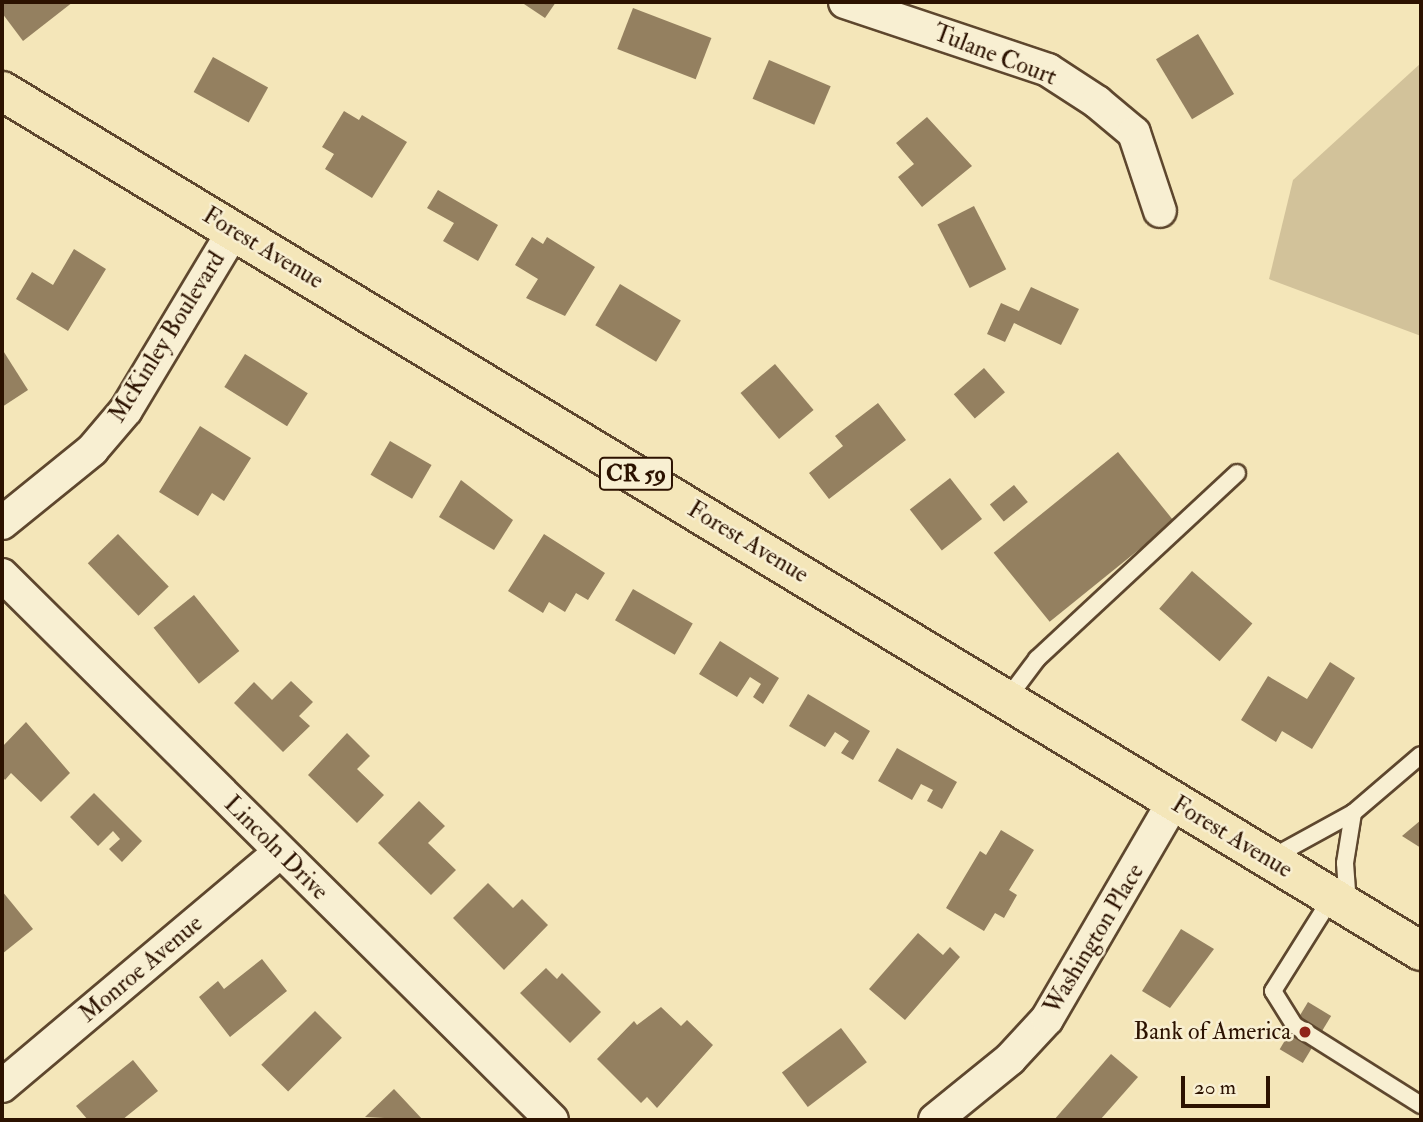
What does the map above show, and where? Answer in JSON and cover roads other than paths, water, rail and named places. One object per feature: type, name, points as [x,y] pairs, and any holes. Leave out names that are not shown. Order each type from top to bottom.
[{"type":"main road","name":"Forest Avenue","points":[[2,91],[1421,951]]},
{"type":"street","name":"Tulane Court","points":[[845,2],[1048,70],[1097,102],[1134,133],[1160,211]]},
{"type":"street","name":"McKinley Boulevard","points":[[2,523],[92,450],[126,410],[234,230]]},
{"type":"street","name":"Lincoln Drive","points":[[2,575],[552,1120]]},
{"type":"street","name":"Washington Place","points":[[935,1120],[1010,1059],[1047,1019],[1174,801]]},
{"type":"street","name":"Monroe Avenue","points":[[2,1086],[280,852]]},
{"type":"lane","points":[[1007,699],[1037,659],[1237,473]]},
{"type":"lane","points":[[1269,860],[1353,813],[1421,755]]},
{"type":"lane","points":[[1353,813],[1340,902],[1273,991],[1294,1025],[1421,1105]]},
{"type":"place","name":"Bank of America","points":[[1305,1032]]}]
